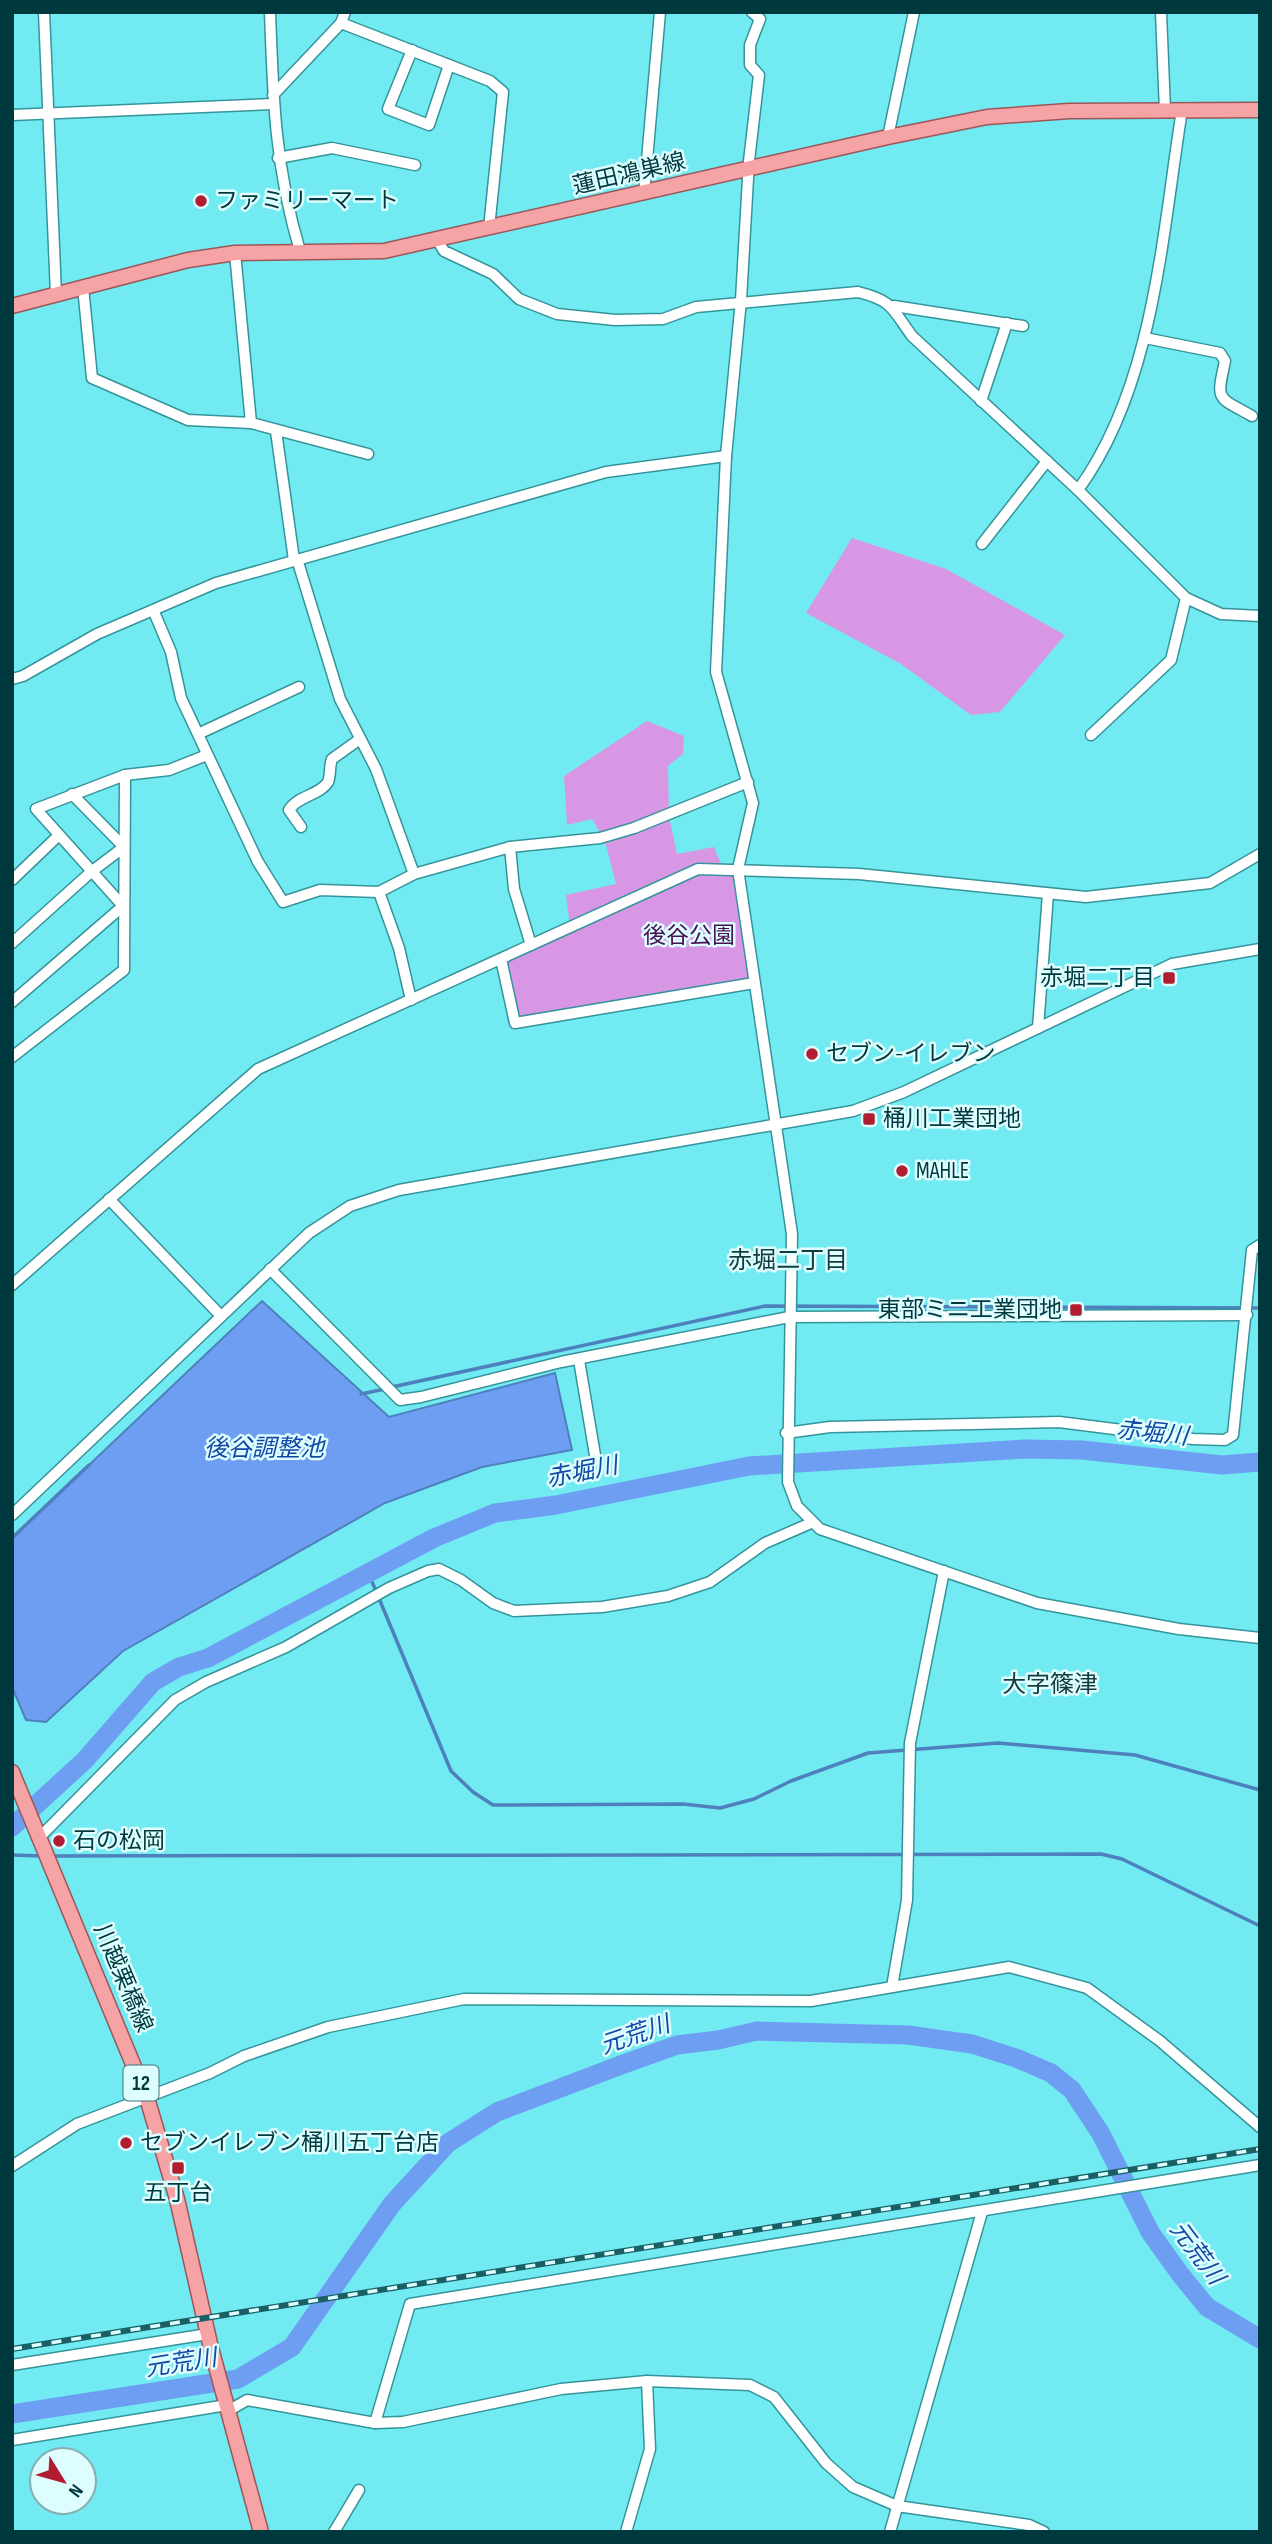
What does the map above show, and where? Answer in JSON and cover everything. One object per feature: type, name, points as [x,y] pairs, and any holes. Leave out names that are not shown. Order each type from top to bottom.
[{"type":"main road","name":"蓮田鴻巣線","points":[[12,306],[188,260],[235,253],[384,251],[942,125],[1024,113],[1260,110]]},
{"type":"main road","name":"川越栗橋線","points":[[12,1772],[147,2098],[177,2199],[209,2341],[261,2532]]},
{"type":"street","points":[[44,12],[56,294]]},
{"type":"street","points":[[270,12],[278,158],[300,251]]},
{"type":"street","points":[[644,194],[660,12]]},
{"type":"street","points":[[752,12],[760,19],[750,45],[750,65],[760,75],[749,161],[751,170],[741,300],[726,456],[716,672],[753,803],[752,818],[738,869],[792,1234],[786,1433],[788,1482],[797,1506],[811,1523],[820,1529],[1037,1603],[1179,1629],[1260,1638]]},
{"type":"street","points":[[888,136],[914,12]]},
{"type":"street","points":[[1161,12],[1166,111]]},
{"type":"street","points":[[12,115],[274,100],[343,18],[412,50],[490,81],[503,92],[489,228]]},
{"type":"street","points":[[412,50],[388,109],[429,125],[449,65]]},
{"type":"street","points":[[1078,490],[1100,461],[1128,394],[1145,338],[1182,110]]},
{"type":"street","points":[[278,158],[332,148],[415,165]]},
{"type":"street","points":[[436,238],[444,251],[493,274],[519,299],[557,314],[615,320],[663,319],[695,307],[741,300],[858,292],[875,296],[894,306],[1023,326]]},
{"type":"street","points":[[235,253],[251,423]]},
{"type":"street","points":[[83,287],[92,377],[188,420],[251,423],[368,454]]},
{"type":"street","points":[[894,306],[912,336],[1078,490],[1186,598],[1221,614],[1260,616]]},
{"type":"street","points":[[981,401],[1007,323]]},
{"type":"street","points":[[1145,338],[1220,353],[1225,361],[1218,393],[1221,398],[1252,416]]},
{"type":"street","points":[[276,430],[296,560],[340,699],[376,769],[414,874]]},
{"type":"street","points":[[12,678],[23,676],[97,634],[154,612],[216,583],[606,472],[726,456]]},
{"type":"street","points":[[982,544],[1047,461]]},
{"type":"street","points":[[1091,735],[1171,660],[1186,598]]},
{"type":"street","points":[[154,612],[171,652],[181,698],[258,862],[283,902],[320,890],[379,892],[414,874],[510,847],[600,838],[634,828],[748,782]]},
{"type":"street","points":[[198,734],[299,687]]},
{"type":"street","points":[[301,827],[289,810],[292,804],[325,785],[329,780],[332,758],[360,739]]},
{"type":"street","points":[[123,906],[36,809],[125,775],[169,770],[207,755]]},
{"type":"street","points":[[12,1057],[124,970],[125,775]]},
{"type":"street","points":[[72,794],[124,847]]},
{"type":"street","points":[[12,880],[58,836]]},
{"type":"street","points":[[12,943],[91,872],[124,847]]},
{"type":"street","points":[[510,847],[514,889],[531,945]]},
{"type":"street","points":[[12,1285],[258,1069],[698,869],[859,874],[1086,897],[1210,883],[1260,854]]},
{"type":"street","points":[[379,892],[398,948],[411,1000]]},
{"type":"street","points":[[1038,1028],[1048,894]]},
{"type":"street","points":[[12,1002],[123,906]]},
{"type":"street","points":[[12,1515],[309,1233],[331,1217],[371,1198],[775,1126],[874,1104],[1172,964],[1260,949]]},
{"type":"street","points":[[501,958],[515,1023],[754,983]]},
{"type":"street","points":[[109,1199],[221,1316]]},
{"type":"street","points":[[786,1433],[830,1427],[1059,1422],[1193,1439],[1225,1440],[1233,1435],[1252,1250],[1260,1245]]},
{"type":"street","points":[[270,1269],[400,1400],[789,1317],[1247,1315]]},
{"type":"street","points":[[579,1360],[596,1461]]},
{"type":"street","points":[[37,1834],[175,1700],[206,1682],[286,1647],[388,1588],[428,1571],[439,1569],[461,1580],[493,1604],[514,1611],[602,1607],[668,1596],[710,1582],[765,1543],[811,1523]]},
{"type":"street","points":[[892,1987],[907,1900],[910,1743],[944,1571]]},
{"type":"street","points":[[12,2166],[77,2124],[147,2098],[244,2056],[328,2027],[464,2000],[811,2001],[1009,1967],[1087,1988],[1160,2041],[1260,2127]]},
{"type":"street","points":[[375,2423],[410,2304],[1260,2165]]},
{"type":"street","points":[[890,2532],[982,2212]]},
{"type":"street","points":[[12,2365],[209,2341]]},
{"type":"street","points":[[626,2532],[650,2449],[647,2381]]},
{"type":"street","points":[[12,2440],[227,2406],[247,2400],[375,2423],[404,2421],[561,2389],[647,2381],[750,2385],[774,2397],[826,2463],[853,2487],[897,2506],[1029,2525],[1044,2532]]},
{"type":"street","points":[[334,2532],[359,2490]]},
{"type":"green space","points":[[852,538],[946,569],[1065,635],[1000,712],[971,715],[901,664],[806,613]]},
{"type":"green space","name":"後谷公園","points":[[647,721],[684,736],[683,754],[668,766],[669,817],[677,854],[714,847],[723,869],[738,869],[754,983],[515,1023],[501,959],[570,927],[566,895],[616,884],[605,841],[592,819],[567,825],[564,776]]},
{"type":"water","name":"後谷調整池","points":[[262,1301],[389,1417],[555,1373],[572,1450],[482,1467],[385,1503],[123,1651],[46,1722],[26,1720],[12,1687],[12,1538]]},
{"type":"waterway","points":[[392,1387],[765,1306],[1260,1308]]},
{"type":"waterway","points":[[361,1394],[385,1389]]},
{"type":"waterway","name":"赤堀川","points":[[12,1827],[85,1760],[153,1682],[179,1667],[208,1658],[434,1538],[495,1513],[556,1505],[749,1466],[1025,1449],[1082,1450],[1222,1465],[1260,1462]]},
{"type":"waterway","points":[[12,1538],[89,1465]]},
{"type":"waterway","points":[[368,1572],[451,1771],[473,1792],[493,1805],[683,1804],[720,1808],[754,1799],[791,1781],[868,1753],[998,1743],[1135,1755],[1260,1790]]},
{"type":"waterway","points":[[53,1856],[1101,1854],[1122,1859],[1260,1926]]},
{"type":"waterway","points":[[12,1855],[42,1856]]},
{"type":"waterway","name":"元荒川","points":[[12,2414],[238,2379],[292,2347],[392,2204],[448,2143],[497,2112],[621,2065],[677,2045],[718,2040],[757,2031],[908,2035],[972,2044],[1051,2073],[1072,2090],[1101,2134],[1150,2232],[1180,2274],[1207,2307],[1260,2339]]},
{"type":"railway","points":[[12,2349],[1260,2149]]},
{"type":"place","name":"ファミリーマート","points":[[201,201]]},
{"type":"place","name":"赤堀二丁目","points":[[1169,978]]},
{"type":"place","name":"セブン-イレブン","points":[[812,1054]]},
{"type":"place","name":"桶川工業団地","points":[[869,1119]]},
{"type":"place","name":"MAHLE","points":[[902,1171]]},
{"type":"place","name":"東部ミニ工業団地","points":[[1076,1310]]},
{"type":"place","name":"石の松岡","points":[[59,1841]]},
{"type":"place","name":"セブンイレブン桶川五丁台店","points":[[126,2143]]},
{"type":"place","name":"五丁台","points":[[178,2168]]},
{"type":"district","name":"赤堀二丁目","points":[[788,1260]]},
{"type":"district","name":"大字篠津","points":[[1050,1684]]}]
